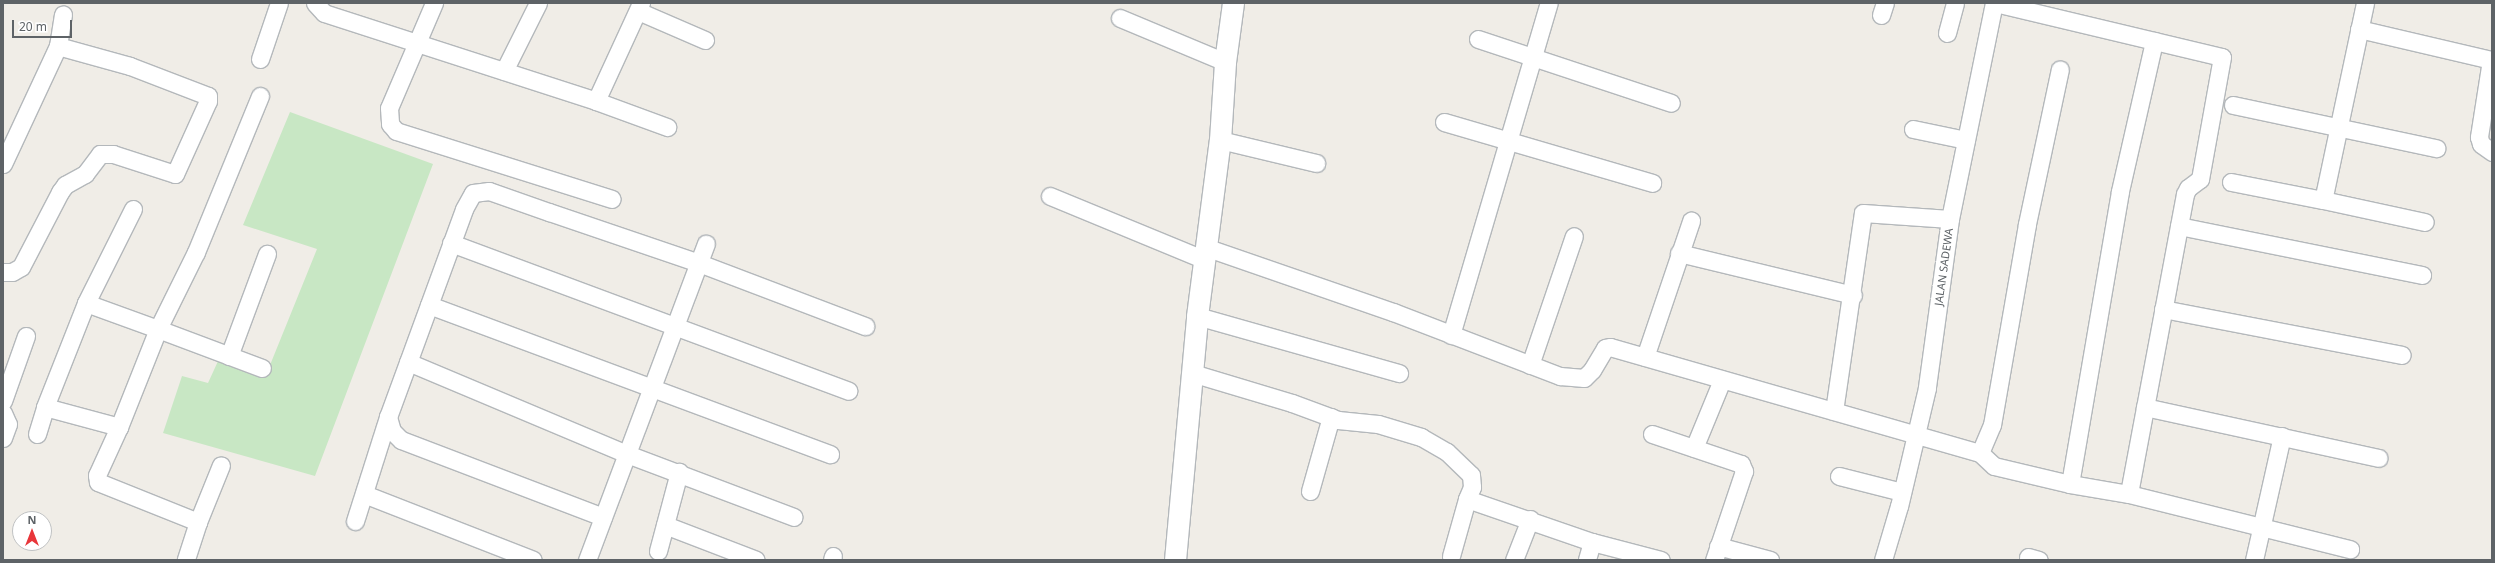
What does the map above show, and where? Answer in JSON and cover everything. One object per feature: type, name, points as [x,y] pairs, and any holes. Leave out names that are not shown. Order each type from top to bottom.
[{"type":"street","points":[[260,59],[280,3]]},
{"type":"street","points":[[434,3],[415,42],[389,108],[390,124],[396,131],[612,198]]},
{"type":"street","points":[[504,71],[538,3]]},
{"type":"street","points":[[1175,560],[1197,316],[1204,253],[1220,140],[1225,62],[1233,3]]},
{"type":"street","points":[[1451,335],[1549,3]]},
{"type":"street","points":[[1947,33],[1954,3]]},
{"type":"street","points":[[1950,218],[1994,3],[2222,57],[2200,179],[2188,188],[2179,226],[2129,494]]},
{"type":"street","points":[[2323,200],[2365,3]]},
{"type":"street","points":[[313,4],[324,13],[596,101],[666,127]]},
{"type":"street","points":[[596,101],[639,7],[705,40]]},
{"type":"street","points":[[3,164],[58,46],[63,14]]},
{"type":"street","points":[[1120,18],[1225,62]]},
{"type":"street","points":[[2359,29],[2491,60],[2479,137],[2481,144],[2492,152]]},
{"type":"street","points":[[1478,39],[1671,103]]},
{"type":"street","points":[[2070,484],[2120,191],[2154,41]]},
{"type":"street","points":[[3,272],[12,272],[21,268],[60,192],[65,185],[85,174],[100,154],[113,154],[176,174],[208,101],[208,96],[130,66],[58,46]]},
{"type":"street","points":[[1980,453],[1992,425],[2027,224],[2060,69]]},
{"type":"street","points":[[198,522],[99,483],[97,475],[119,427],[158,329],[196,252],[260,96]]},
{"type":"street","points":[[2232,105],[2340,126],[2436,148]]},
{"type":"street","points":[[1444,122],[1652,183]]},
{"type":"street","points":[[1914,129],[1966,140]]},
{"type":"street","points":[[1220,140],[1316,163]]},
{"type":"street","points":[[2231,182],[2425,222]]},
{"type":"street","points":[[356,521],[388,417],[464,209],[473,192],[480,190],[699,264],[865,326]]},
{"type":"street","points":[[1050,196],[1204,253],[1394,312],[1560,376],[1584,378],[1592,370],[1605,348],[1617,348],[1722,380],[1980,453],[1994,466],[2070,484],[2129,494],[2350,549]]},
{"type":"street","points":[[37,434],[45,407],[86,303],[133,209]]},
{"type":"street","name":"JALAN SADEWA","points":[[1853,295],[1863,213],[1950,218],[1927,388],[1914,434],[1902,492],[1883,560]]},
{"type":"street","points":[[1645,357],[1691,221]]},
{"type":"street","points":[[2179,226],[2422,276]]},
{"type":"street","points":[[1530,365],[1574,236]]},
{"type":"street","points":[[451,244],[676,326],[848,391]]},
{"type":"street","points":[[587,560],[706,244]]},
{"type":"street","points":[[1679,253],[1853,295],[1834,411]]},
{"type":"street","points":[[229,356],[267,254]]},
{"type":"street","points":[[86,303],[262,368]]},
{"type":"street","points":[[429,305],[830,454]]},
{"type":"street","points":[[2163,309],[2402,355]]},
{"type":"street","points":[[1197,316],[1399,373]]},
{"type":"street","points":[[3,401],[26,336]]},
{"type":"street","points":[[408,362],[627,454],[679,472],[794,517]]},
{"type":"street","points":[[1192,373],[1331,417],[1378,424],[1421,437],[1447,452],[1471,475],[1472,487],[1467,499],[1451,556]]},
{"type":"street","points":[[1694,448],[1722,380]]},
{"type":"street","points":[[45,407],[119,427]]},
{"type":"street","points":[[2145,407],[2379,458]]},
{"type":"street","points":[[3,413],[8,424],[3,438]]},
{"type":"street","points":[[388,417],[392,431],[401,440],[603,517]]},
{"type":"street","points":[[1310,491],[1331,417]]},
{"type":"street","points":[[1652,434],[1741,464],[1744,471],[1716,553],[1770,560]]},
{"type":"street","points":[[2254,560],[2282,436]]},
{"type":"street","points":[[186,560],[198,522],[221,465]]},
{"type":"street","points":[[658,550],[679,472]]},
{"type":"street","points":[[1839,476],[1902,492]]},
{"type":"street","points":[[364,494],[533,560]]},
{"type":"street","points":[[1467,499],[1530,519],[1592,542],[1661,560]]},
{"type":"street","points":[[1514,560],[1530,519]]},
{"type":"street","points":[[665,525],[756,560]]},
{"type":"street","points":[[1587,560],[1592,542]]},
{"type":"green space","points":[[290,112],[433,164],[315,476],[163,433],[182,376],[208,383],[219,359],[266,375],[317,249],[243,225]]}]
